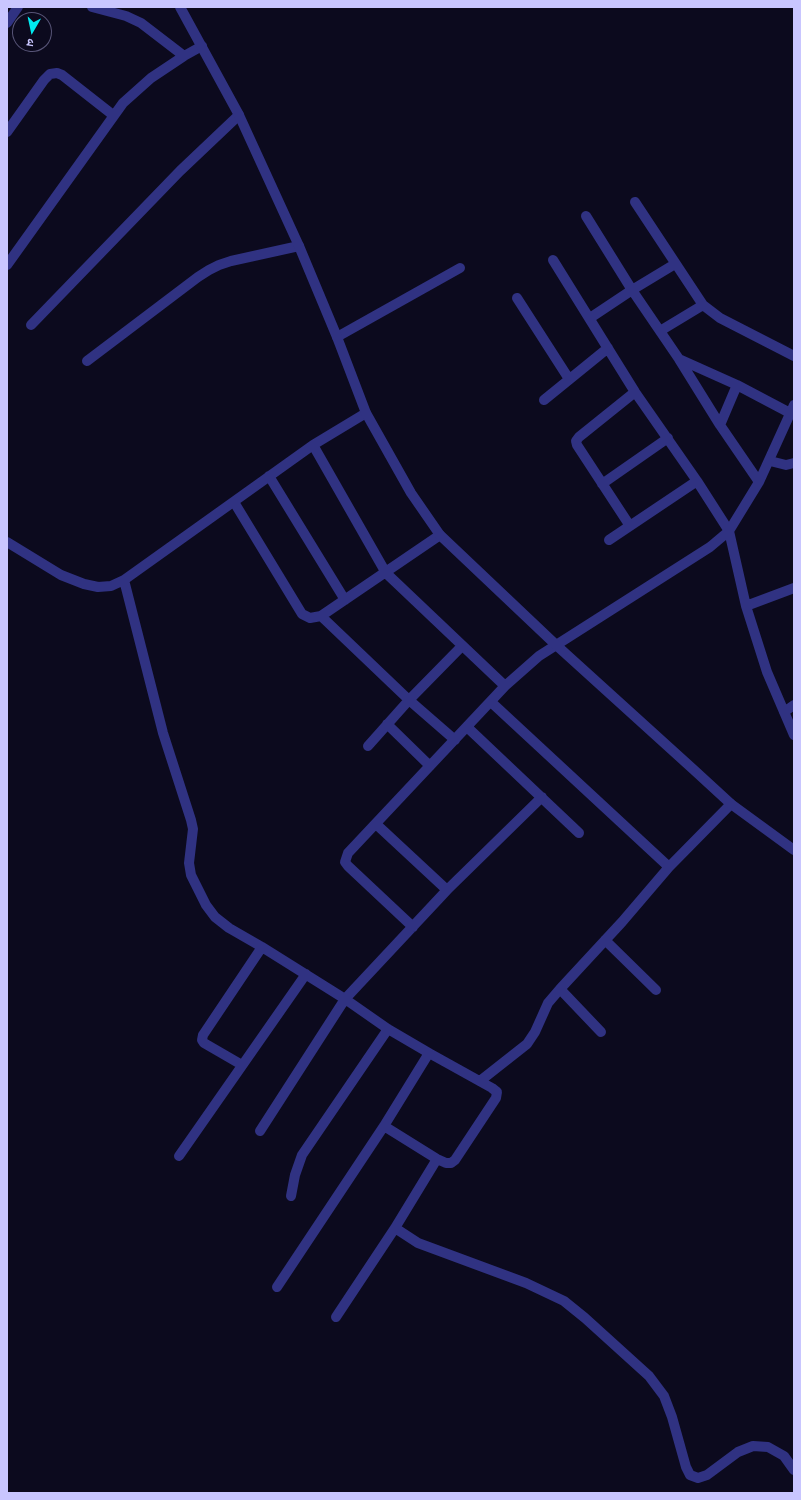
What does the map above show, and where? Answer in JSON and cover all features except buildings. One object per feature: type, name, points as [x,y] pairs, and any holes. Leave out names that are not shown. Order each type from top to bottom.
[{"type":"street","points":[[7,23],[18,7]]},
{"type":"street","points":[[92,7],[126,16],[142,23],[184,56]]},
{"type":"street","points":[[180,7],[239,115],[299,246],[337,337],[366,413],[411,493],[440,535],[555,644],[732,804],[794,850]]},
{"type":"street","points":[[7,265],[113,115],[151,78],[202,46]]},
{"type":"street","points":[[7,132],[44,80],[50,74],[57,73],[62,75],[113,115]]},
{"type":"street","points":[[31,325],[197,153],[239,115]]},
{"type":"street","points":[[635,202],[703,305],[720,318],[794,356]]},
{"type":"street","points":[[586,216],[632,290],[759,482]]},
{"type":"street","points":[[87,361],[209,270],[231,261],[299,246]]},
{"type":"street","points":[[553,260],[635,392],[697,481],[728,531],[746,606],[767,672],[794,735]]},
{"type":"street","points":[[590,318],[675,264]]},
{"type":"street","points":[[337,337],[460,268]]},
{"type":"street","points":[[517,298],[569,379]]},
{"type":"street","points":[[660,331],[703,305]]},
{"type":"street","points":[[544,400],[608,348]]},
{"type":"street","points":[[413,927],[348,866],[345,862],[348,853],[505,686],[539,656],[555,644],[710,547],[728,531],[759,482],[770,461],[792,409],[679,359]]},
{"type":"street","points":[[720,425],[737,385]]},
{"type":"street","points":[[630,526],[577,445],[576,441],[635,392]]},
{"type":"street","points":[[7,542],[61,575],[84,584],[98,587],[112,586],[124,580],[313,445],[366,413]]},
{"type":"street","points":[[602,484],[668,438]]},
{"type":"street","points":[[313,445],[386,573],[505,686]]},
{"type":"street","points":[[770,461],[786,465],[794,463]]},
{"type":"street","points":[[269,476],[345,600]]},
{"type":"street","points":[[609,540],[697,481]]},
{"type":"street","points":[[234,502],[302,614],[310,618],[321,616],[440,535]]},
{"type":"street","points":[[124,580],[163,733],[191,820],[193,829],[189,863],[191,875],[206,905],[216,917],[229,928],[306,974],[388,1028],[497,1092],[496,1098],[455,1160],[451,1163],[446,1163],[437,1159],[384,1126]]},
{"type":"street","points":[[746,606],[794,588]]},
{"type":"street","points":[[321,616],[409,700],[455,740]]},
{"type":"street","points":[[368,746],[409,700],[462,646]]},
{"type":"street","points":[[491,702],[669,867]]},
{"type":"street","points":[[784,712],[794,705]]},
{"type":"street","points":[[387,724],[430,766]]},
{"type":"street","points":[[467,727],[580,833]]},
{"type":"street","points":[[260,1132],[345,999],[447,890],[542,797]]},
{"type":"street","points":[[480,1081],[527,1044],[535,1032],[548,1003],[606,940],[669,867],[732,804]]},
{"type":"street","points":[[376,824],[447,890]]},
{"type":"street","points":[[606,940],[656,990]]},
{"type":"street","points":[[242,1065],[204,1043],[202,1040],[203,1035],[262,947]]},
{"type":"street","points":[[179,1156],[306,974]]},
{"type":"street","points":[[560,989],[601,1032]]},
{"type":"street","points":[[291,1196],[295,1175],[302,1156],[388,1028]]},
{"type":"street","points":[[277,1287],[384,1126],[429,1053]]},
{"type":"street","points":[[336,1317],[395,1228],[437,1159]]},
{"type":"street","points":[[395,1228],[418,1243],[526,1283],[564,1302],[585,1318],[650,1376],[664,1396],[672,1417],[686,1467],[690,1475],[698,1478],[707,1475],[738,1452],[754,1446],[768,1447],[784,1456],[794,1470]]}]
